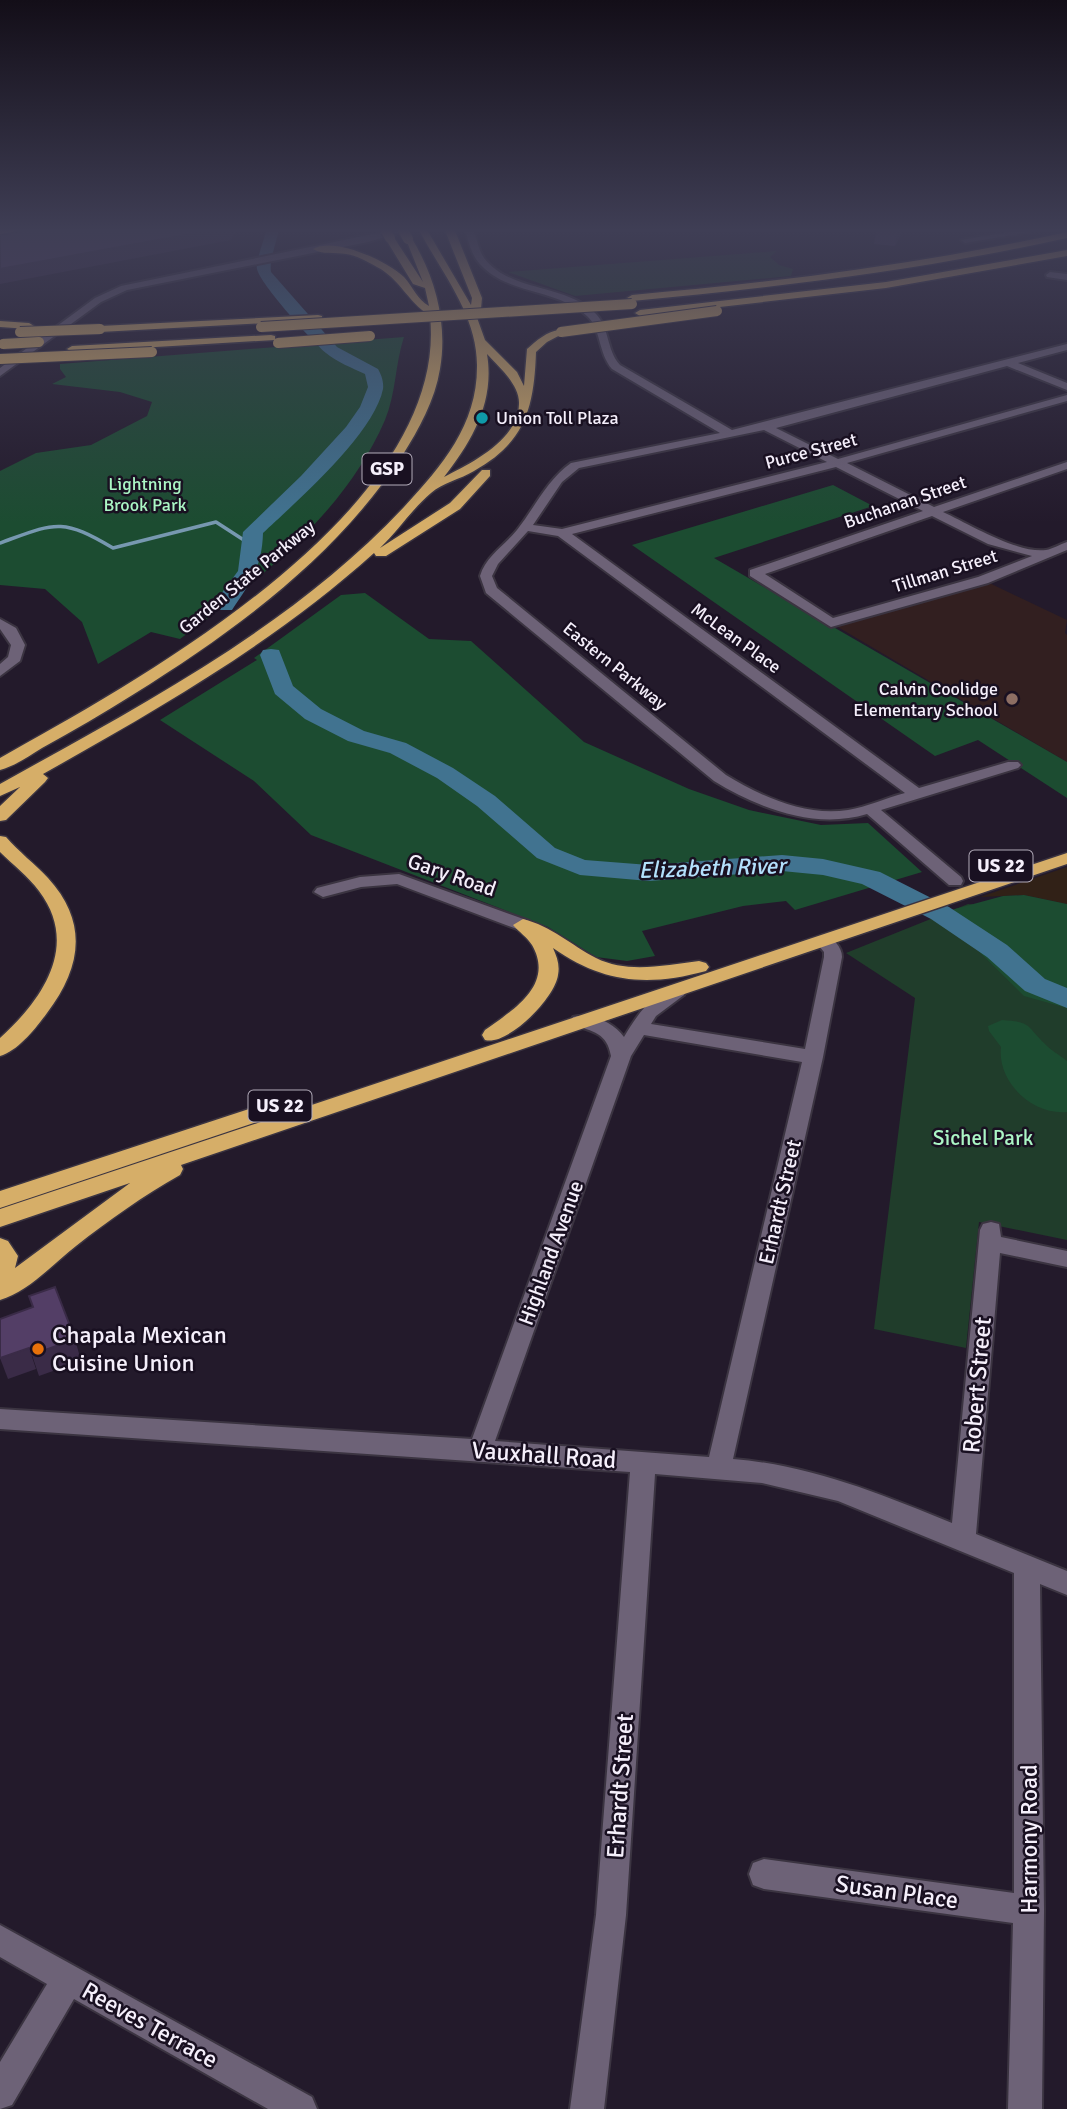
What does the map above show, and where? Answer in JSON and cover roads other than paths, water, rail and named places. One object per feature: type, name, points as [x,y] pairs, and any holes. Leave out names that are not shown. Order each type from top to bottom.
[{"type":"highway","points":[[0,359],[152,352],[266,332],[342,326]]},
{"type":"highway","points":[[7,338],[72,349],[342,326]]},
{"type":"highway","points":[[7,338],[84,338],[425,326]]},
{"type":"highway","name":"Garden State Parkway","points":[[0,765],[114,700],[201,643],[262,596],[339,527],[397,454],[419,415],[432,379],[436,358],[436,326]]},
{"type":"highway","name":"GSP","points":[[0,791],[224,659],[329,586],[375,547],[427,489],[457,450],[475,418],[485,374],[481,341],[472,326]]},
{"type":"highway","points":[[427,489],[484,462],[509,439],[523,413],[531,380],[531,351],[543,340],[561,332],[602,326]]},
{"type":"highway","points":[[7,338],[101,327],[378,335]]},
{"type":"highway","points":[[430,330],[443,329]]},
{"type":"highway","points":[[329,586],[455,506],[524,433],[530,419],[523,413],[513,374],[481,341]]},
{"type":"highway","points":[[2,814],[54,760]]},
{"type":"highway","points":[[0,841],[55,899],[65,925],[67,945],[61,975],[50,996],[27,1025],[0,1049]]},
{"type":"highway","name":"US 22","points":[[0,1218],[823,940],[888,911],[1067,845]]},
{"type":"highway","name":"US 22","points":[[948,888],[1067,858]]},
{"type":"highway","name":"US 22","points":[[0,1200],[699,967],[888,911]]},
{"type":"highway","points":[[523,925],[544,932],[586,961],[603,969],[647,973],[699,967]]},
{"type":"highway","points":[[492,1035],[533,1002],[547,981],[547,955],[536,936],[523,925]]},
{"type":"highway","points":[[0,1291],[48,1258],[128,1194],[237,1136]]},
{"type":"highway","points":[[0,1192],[67,1177]]},
{"type":"highway","points":[[0,1247],[6,1256],[0,1278]]},
{"type":"street","points":[[0,373],[65,326]]},
{"type":"street","points":[[598,326],[603,350],[616,367],[730,434]]},
{"type":"street","name":"Eastern Parkway","points":[[1013,765],[871,810],[848,814],[808,814],[760,800],[732,787],[498,596],[487,583],[488,569],[526,527],[562,475],[575,465],[766,427],[1067,347]]},
{"type":"street","points":[[1009,363],[1067,387]]},
{"type":"street","name":"Purce Street","points":[[562,533],[836,463],[1067,398]]},
{"type":"street","points":[[766,427],[1004,546],[1067,560]]},
{"type":"street","points":[[746,431],[796,442]]},
{"type":"street","name":"Buchanan Street","points":[[831,623],[755,573],[1067,465]]},
{"type":"street","name":"McLean Place","points":[[526,527],[562,533],[918,795]]},
{"type":"street","name":"Tillman Street","points":[[831,623],[983,580],[1067,546]]},
{"type":"street","points":[[0,623],[11,631],[18,645],[15,658],[0,672]]},
{"type":"street","points":[[871,810],[948,888]]},
{"type":"street","name":"Gary Road","points":[[323,892],[360,881],[399,879],[523,925]]},
{"type":"street","name":"Erhardt Street","points":[[719,1467],[813,1057],[833,957],[832,951],[823,940]]},
{"type":"street","name":"Highland Avenue","points":[[480,1450],[621,1056],[654,1006],[686,985]]},
{"type":"street","points":[[580,1021],[594,1023],[613,1034],[619,1044],[621,1056]]},
{"type":"street","points":[[638,1028],[813,1057]]},
{"type":"street","name":"Robert Street","points":[[962,1540],[990,1236],[1067,1259]]},
{"type":"street","name":"Vauxhall Road","points":[[0,1419],[480,1450],[762,1472],[838,1490],[1067,1583]]},
{"type":"street","name":"Erhardt Street","points":[[587,2109],[611,1915],[643,1462]]},
{"type":"street","name":"Harmony Road","points":[[1025,2109],[1029,1910],[1027,1569]]},
{"type":"street","name":"Susan Place","points":[[764,1874],[1029,1910]]},
{"type":"street","name":"Reeves Terrace","points":[[0,1940],[300,2109]]},
{"type":"street","points":[[0,2092],[68,1979]]},
{"type":"waterway","name":"Elizabeth River","points":[[225,606],[229,596],[248,571],[253,532],[331,455],[368,407],[376,387],[372,372],[332,350],[310,326]]},
{"type":"waterway","points":[[0,543],[58,526],[81,531],[113,548],[216,522],[253,546]]},
{"type":"waterway","name":"Elizabeth River","points":[[271,655],[283,689],[313,714],[356,736],[398,748],[445,773],[486,801],[546,853],[580,867],[649,873],[782,863],[823,867],[871,878],[940,913],[997,951],[1035,985],[1067,999]]},
{"type":"place","name":"Union Toll Plaza","points":[[482,418]]},
{"type":"place","name":"Calvin Coolidge Elementary School","points":[[1012,699]]},
{"type":"place","name":"Chapala Mexican Cuisine Union","points":[[38,1349]]},
{"type":"park label","name":"Lightning Brook Park","points":[[145,494]]},
{"type":"park label","name":"Sichel Park","points":[[983,1138]]}]
